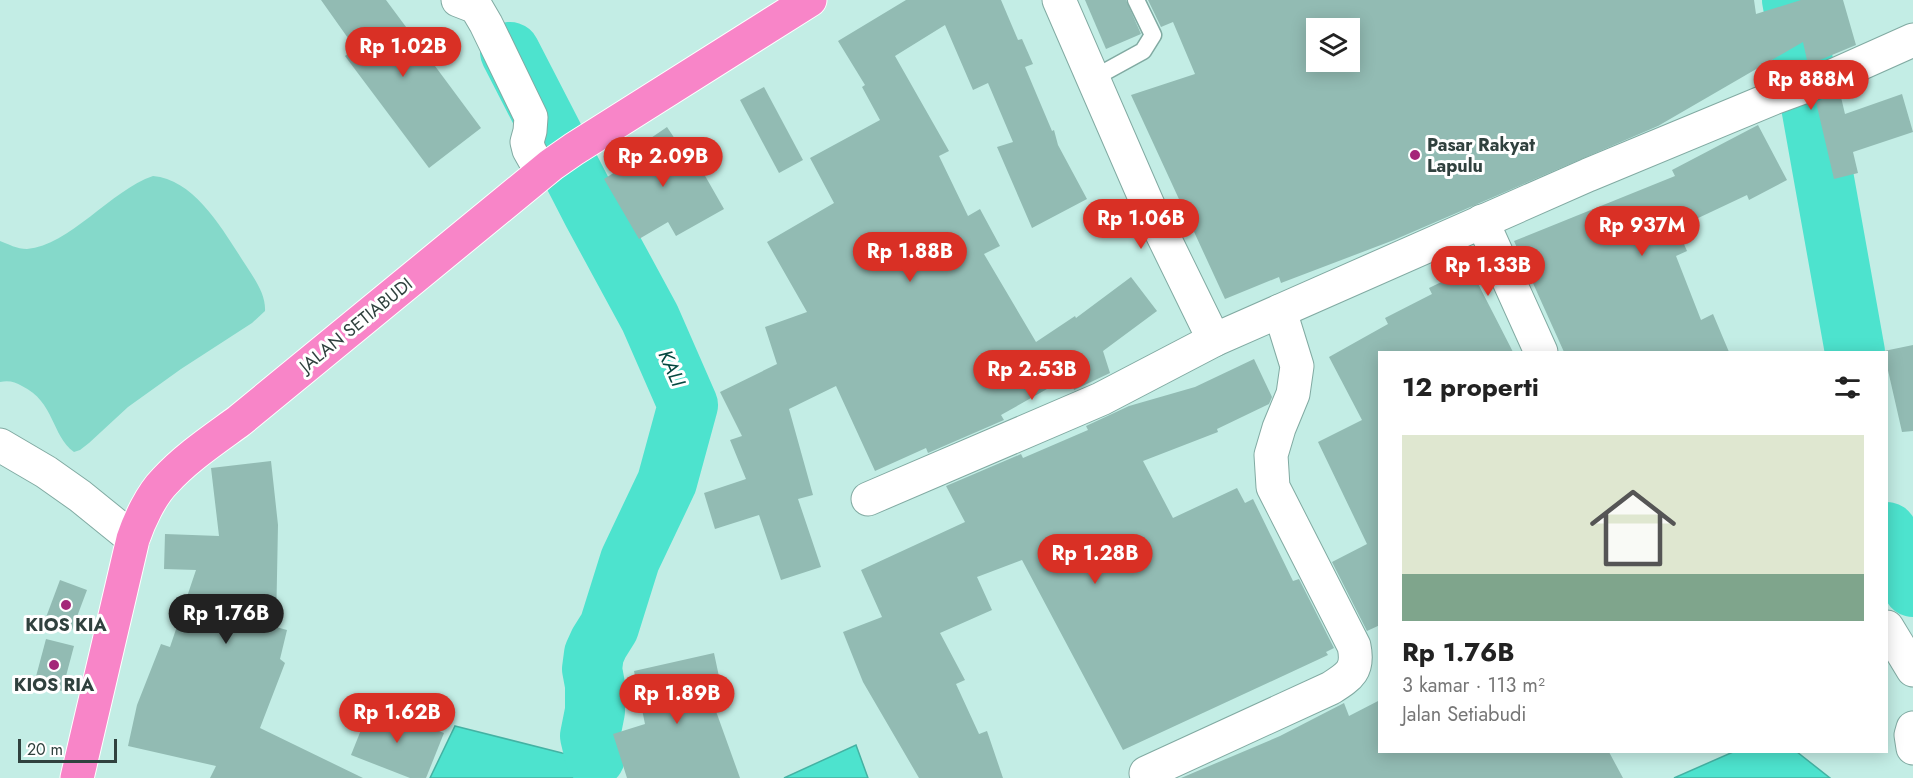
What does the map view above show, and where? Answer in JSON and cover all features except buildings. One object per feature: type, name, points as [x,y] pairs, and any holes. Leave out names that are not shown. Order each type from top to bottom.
[{"type":"highway","name":"JALAN SETIABUDI","points":[[76,778],[133,539],[139,522],[163,482],[555,162],[810,0]]},
{"type":"street","points":[[458,0],[476,7],[524,101],[531,117],[527,142],[529,150],[555,162]]},
{"type":"street","points":[[1059,0],[1148,205],[1214,340]]},
{"type":"street","points":[[868,499],[1101,399],[1214,340],[1482,221],[1776,97],[1828,78],[1913,40]]},
{"type":"street","points":[[1482,221],[1541,351]]},
{"type":"street","points":[[1146,773],[1331,688],[1344,680],[1353,670],[1356,657],[1354,646],[1273,487],[1272,455],[1279,428],[1293,394],[1297,366],[1280,311]]},
{"type":"street","points":[[0,445],[72,490],[133,539]]},
{"type":"street","points":[[1888,629],[1913,669]]},
{"type":"street","points":[[1913,728],[1911,735],[1913,748]]},
{"type":"lane","points":[[1092,79],[1143,51],[1153,35],[1136,0]]},
{"type":"shaded area","points":[[153,176],[168,179],[182,187],[207,209],[256,281],[264,298],[265,311],[252,323],[128,407],[89,443],[74,452],[61,437],[47,409],[33,393],[14,382],[0,382],[0,241],[23,249],[43,246],[74,228],[137,183]]},
{"type":"shaded area","points":[[455,726],[562,753],[595,757],[610,778],[430,778]]},
{"type":"shaded area","points":[[856,745],[868,778],[784,778]]},
{"type":"shaded area","points":[[1731,753],[1798,753],[1830,778],[1674,778]]},
{"type":"waterway","points":[[1792,0],[1855,351]]},
{"type":"waterway","name":"KALI","points":[[510,52],[650,318],[688,405],[667,482],[630,560],[609,627],[594,654],[592,669],[595,685],[595,711],[590,736],[595,757]]},
{"type":"waterway","points":[[1888,537],[1890,548],[1913,587]]},
{"type":"place","name":"Pasar Rakyat Lapulu","points":[[1415,155]]},
{"type":"place","name":"KIOS KIA","points":[[66,605]]},
{"type":"place","name":"KIOS RIA","points":[[54,665]]}]
